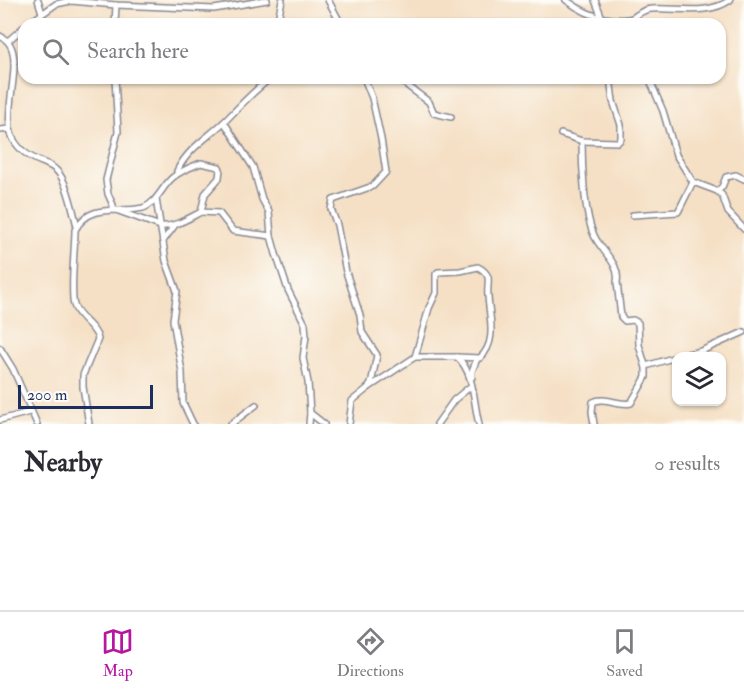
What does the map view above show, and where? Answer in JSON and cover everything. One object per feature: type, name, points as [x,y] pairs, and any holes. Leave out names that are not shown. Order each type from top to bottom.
[{"type":"street","points":[[38,0],[42,13]]},
{"type":"street","points":[[278,18],[282,0]]},
{"type":"street","points":[[328,0],[338,18]]},
{"type":"street","points":[[566,0],[597,18]]},
{"type":"street","points":[[595,0],[602,18]]},
{"type":"street","points":[[651,8],[652,0]]},
{"type":"street","points":[[634,18],[641,11],[651,8],[709,9],[730,0]]},
{"type":"street","points":[[36,18],[56,4],[71,1],[214,9],[264,1]]},
{"type":"street","points":[[115,18],[116,5]]},
{"type":"street","points":[[8,41],[18,32]]},
{"type":"street","points":[[0,36],[8,41],[13,53],[10,129],[14,141],[20,149],[58,171],[77,226]]},
{"type":"street","points":[[112,209],[113,205],[106,186],[106,175],[117,132],[115,84]]},
{"type":"street","points":[[177,171],[182,160],[263,84]]},
{"type":"street","points":[[366,84],[372,98],[386,172],[373,186],[333,200],[331,209],[337,225],[346,272],[360,315],[362,332],[377,355],[371,384],[368,388]]},
{"type":"street","points":[[405,84],[429,102],[434,113],[451,117]]},
{"type":"street","points":[[561,134],[582,141],[618,142],[621,139],[621,125],[613,101],[611,84]]},
{"type":"street","points":[[652,84],[663,111],[676,155],[693,182],[722,195],[728,212],[744,229]]},
{"type":"street","points":[[224,122],[253,167],[262,199],[269,212],[271,236],[288,290],[305,324],[306,336],[303,353],[308,382],[309,424]]},
{"type":"street","points":[[0,130],[10,129]]},
{"type":"street","points":[[582,141],[590,225],[593,235],[609,256],[618,276],[621,317],[625,321],[633,320],[638,323],[639,345],[646,366],[646,377],[631,403],[602,399],[592,402],[594,424]]},
{"type":"street","points":[[89,424],[82,387],[83,375],[98,339],[73,304],[77,226],[92,213],[112,209],[144,208],[156,199],[164,186],[179,173],[201,163],[220,169],[219,178],[205,194],[201,212]]},
{"type":"street","points":[[717,191],[722,187],[726,177],[736,175],[744,179]]},
{"type":"street","points":[[633,215],[678,212],[693,182]]},
{"type":"street","points":[[156,199],[169,274],[177,291],[173,320],[182,372],[183,403],[193,424]]},
{"type":"street","points":[[112,209],[165,227],[201,212],[219,213],[233,231],[271,236]]},
{"type":"street","points":[[163,241],[176,224]]},
{"type":"street","points":[[349,424],[352,401],[415,357],[477,359],[483,356],[492,324],[487,275],[476,267],[436,274],[436,293],[429,308],[415,357]]},
{"type":"street","points":[[697,352],[744,332]]},
{"type":"street","points":[[0,348],[37,424]]},
{"type":"street","points":[[457,357],[472,378]]},
{"type":"street","points":[[477,359],[472,371],[471,386],[479,424]]},
{"type":"street","points":[[646,366],[672,359]]},
{"type":"street","points":[[437,424],[454,400],[471,386]]},
{"type":"street","points":[[231,424],[256,405]]},
{"type":"street","points":[[0,422],[30,412]]},
{"type":"street","points":[[310,413],[324,424]]}]
